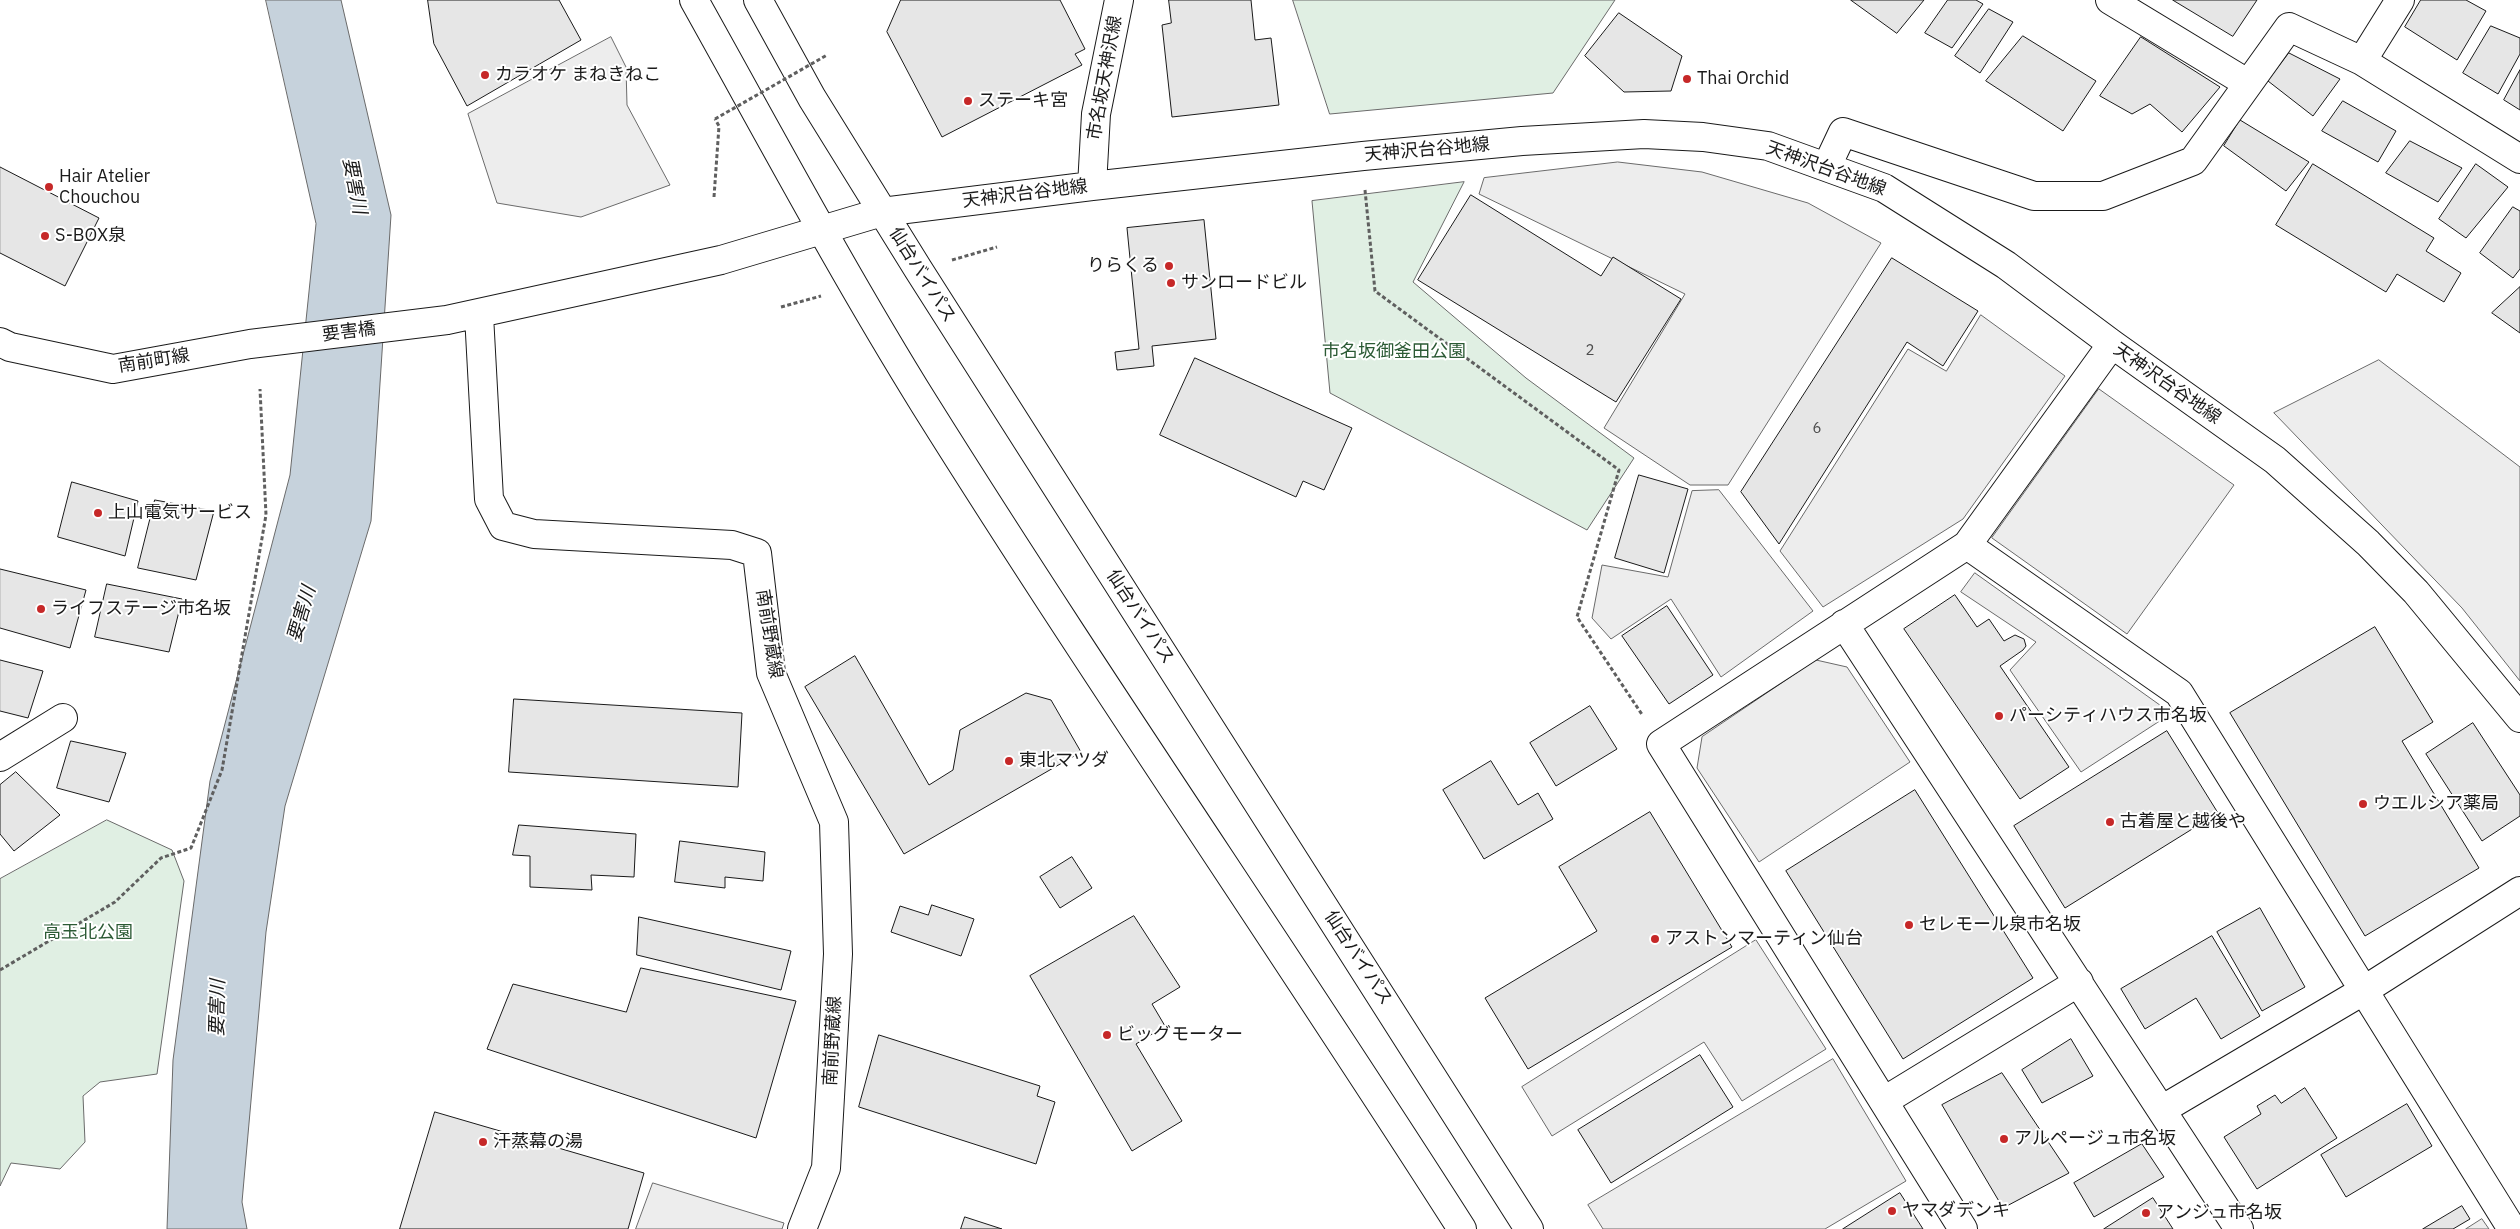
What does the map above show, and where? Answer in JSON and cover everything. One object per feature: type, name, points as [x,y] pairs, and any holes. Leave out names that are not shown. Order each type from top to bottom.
[{"type":"main road","points":[[694,0],[923,400],[1058,615],[1462,1229]]},
{"type":"main road","name":"仙台バイパス","points":[[758,0],[812,98],[882,212],[1530,1229]]},
{"type":"main road","name":"市名坂天神沢線","points":[[1092,186],[1096,114],[1119,0]]},
{"type":"main road","points":[[2110,0],[2247,83]]},
{"type":"main road","points":[[2362,61],[2400,0]]},
{"type":"main road","points":[[1827,166],[1843,132],[2034,196],[2104,196],[2193,161],[2247,83],[2289,27],[2362,61],[2520,159]]},
{"type":"main road","name":"天神沢台谷地線","points":[[824,230],[882,212],[1092,186],[1373,155],[1522,141],[1644,134],[1704,137],[1768,146],[1884,188],[2006,265],[2112,344],[2275,460],[2368,543],[2416,592],[2520,718]]},
{"type":"main road","name":"要害橋","points":[[250,344],[479,315],[721,260],[824,230]]},
{"type":"main road","name":"南前野蔵線","points":[[479,315],[489,499],[504,526],[534,534],[732,545],[757,554],[772,674],[834,822],[838,954],[826,1168],[802,1229]]},
{"type":"main road","name":"南前町線","points":[[0,342],[10,347],[113,369],[250,344]]},
{"type":"main road","points":[[1963,1229],[1661,744],[1967,545],[2112,344]]},
{"type":"main road","points":[[1967,545],[2179,693],[2512,1229]]},
{"type":"main road","points":[[1844,624],[2163,1109],[2239,1229]]},
{"type":"main road","points":[[0,757],[63,718]]},
{"type":"main road","points":[[2163,1109],[2363,991],[2520,891]]},
{"type":"main road","points":[[1884,1101],[2079,982]]},
{"type":"path","points":[[714,197],[719,126],[715,119],[826,55]]},
{"type":"path","points":[[1365,187],[1375,291],[1619,470],[1577,617],[1661,744]]},
{"type":"path","points":[[0,970],[115,902],[161,858],[191,848],[222,770],[266,514],[260,389]]},
{"type":"green space","points":[[1293,0],[1615,0],[1553,93],[1330,114]]},
{"type":"green space","name":"市名坂御釜田公園","points":[[1464,182],[1413,282],[1526,378],[1634,458],[1587,530],[1330,393],[1312,201]]},
{"type":"green space","name":"高玉北公園","points":[[107,820],[172,850],[184,881],[157,1074],[100,1082],[83,1096],[85,1142],[60,1169],[11,1163],[0,1186],[0,879]]},
{"type":"shaded area","points":[[611,37],[626,67],[627,105],[670,185],[581,217],[497,203],[468,114]]},
{"type":"shaded area","points":[[1618,162],[1702,172],[1808,203],[1881,243],[1728,485],[1690,485],[1604,428],[1685,294],[1479,194],[1484,178]]},
{"type":"shaded area","points":[[1981,315],[2065,376],[1963,519],[1823,607],[1780,551],[1908,349],[1946,371]]},
{"type":"shaded area","points":[[2379,360],[2520,467],[2520,681],[2462,608],[2274,413]]},
{"type":"shaded area","points":[[2099,389],[2234,485],[2127,634],[1992,538]]},
{"type":"shaded area","points":[[1719,490],[1813,611],[1721,677],[1671,599],[1611,639],[1592,618],[1602,565],[1668,577],[1692,491]]},
{"type":"shaded area","points":[[1975,573],[2172,713],[2081,772],[2010,670],[2036,642],[1961,592]]},
{"type":"shaded area","points":[[1816,660],[1847,667],[1910,762],[1759,862],[1697,768],[1702,737]]},
{"type":"shaded area","points":[[1756,940],[1826,1049],[1742,1101],[1704,1042],[1552,1136],[1522,1087]]},
{"type":"shaded area","points":[[1833,1059],[1906,1181],[1825,1229],[1603,1229],[1588,1205]]},
{"type":"shaded area","points":[[653,1183],[784,1223],[782,1229],[636,1229]]},
{"type":"shaded area","points":[[2482,1219],[2489,1229],[2466,1229]]},
{"type":"water","name":"要害川","points":[[266,0],[341,0],[391,215],[371,521],[285,806],[266,932],[242,1202],[247,1229],[167,1229],[173,1060],[210,781],[290,475],[316,224]]},
{"type":"building","name":"カラオケ まねきねこ","points":[[428,0],[559,0],[581,40],[467,106],[434,44]]},
{"type":"building","name":"ステーキ宮","points":[[901,0],[1060,0],[1085,49],[1075,54],[1082,65],[942,137],[887,32]]},
{"type":"building","points":[[1169,0],[1251,0],[1255,40],[1271,38],[1279,105],[1172,117],[1162,25],[1171,23]]},
{"type":"building","points":[[1851,0],[1924,0],[1897,33]]},
{"type":"building","points":[[1948,0],[1976,0],[1983,4],[1952,48],[1925,33]]},
{"type":"building","points":[[2173,0],[2257,0],[2233,36]]},
{"type":"building","points":[[2421,0],[2466,0],[2486,11],[2457,60],[2405,27]]},
{"type":"building","points":[[1989,9],[2013,22],[1980,73],[1955,56]]},
{"type":"building","points":[[1619,13],[1682,56],[1671,91],[1624,92],[1585,56]]},
{"type":"building","points":[[2491,26],[2520,38],[2520,54],[2498,94],[2463,73]]},
{"type":"building","points":[[2023,36],[2096,81],[2063,131],[1986,81]]},
{"type":"building","points":[[2141,37],[2220,87],[2182,132],[2150,104],[2132,114],[2100,96]]},
{"type":"building","points":[[2289,53],[2340,79],[2313,116],[2268,81]]},
{"type":"building","points":[[2520,70],[2520,110],[2504,100]]},
{"type":"building","points":[[2343,101],[2396,131],[2378,162],[2322,131]]},
{"type":"building","points":[[2240,120],[2309,162],[2286,191],[2224,146]]},
{"type":"building","points":[[2410,141],[2462,168],[2438,202],[2386,173]]},
{"type":"building","points":[[2313,164],[2434,238],[2426,251],[2461,273],[2444,302],[2397,274],[2386,292],[2276,225]]},
{"type":"building","points":[[2476,164],[2508,187],[2466,238],[2439,219]]},
{"type":"building","name":"S-BOX泉","points":[[0,167],[99,218],[65,286],[0,253]]},
{"type":"building","points":[[1471,195],[1601,276],[1613,257],[1681,299],[1616,402],[1418,280]]},
{"type":"building","points":[[2513,207],[2520,211],[2520,269],[2513,278],[2480,253]]},
{"type":"building","name":"サンロードビル","points":[[1204,220],[1216,339],[1152,346],[1154,366],[1117,370],[1115,352],[1139,349],[1127,228]]},
{"type":"building","points":[[1892,258],[1978,311],[1943,366],[1907,342],[1779,544],[1741,492]]},
{"type":"building","points":[[2520,287],[2520,333],[2492,313]]},
{"type":"building","points":[[1195,358],[1352,428],[1324,490],[1303,481],[1296,497],[1160,435]]},
{"type":"building","points":[[1639,475],[1688,489],[1664,573],[1615,558]]},
{"type":"building","points":[[72,482],[138,501],[125,556],[58,537]]},
{"type":"building","points":[[155,500],[214,511],[196,580],[138,568]]},
{"type":"building","name":"ライフステージ市名坂","points":[[0,569],[86,590],[70,648],[0,628]]},
{"type":"building","points":[[107,584],[182,599],[169,652],[95,637]]},
{"type":"building","name":"パーシティハウス市名坂","points":[[1955,595],[1977,627],[1989,619],[2004,641],[2015,635],[2024,639],[2026,646],[2023,650],[2000,666],[2069,767],[2020,799],[1904,629]]},
{"type":"building","points":[[1667,606],[1713,675],[1669,704],[1622,636]]},
{"type":"building","name":"ウエルシア薬局","points":[[2375,627],[2433,722],[2402,741],[2479,868],[2365,936],[2230,713]]},
{"type":"building","name":"東北マツダ","points":[[855,656],[929,785],[953,770],[960,730],[1026,693],[1051,700],[1081,752],[904,854],[805,687]]},
{"type":"building","points":[[0,660],[43,671],[28,718],[0,711]]},
{"type":"building","points":[[514,699],[742,713],[738,787],[509,772]]},
{"type":"building","points":[[1590,706],[1617,749],[1556,786],[1530,743]]},
{"type":"building","points":[[2473,723],[2520,795],[2520,816],[2482,841],[2426,754]]},
{"type":"building","points":[[2167,731],[2218,813],[2065,908],[2014,826]]},
{"type":"building","points":[[71,741],[126,753],[109,802],[57,788]]},
{"type":"building","points":[[1491,761],[1518,805],[1538,793],[1553,819],[1484,859],[1443,790]]},
{"type":"building","points":[[16,772],[60,815],[14,851],[0,834],[0,785]]},
{"type":"building","name":"セレモール泉市名坂","points":[[1915,790],[2033,978],[1903,1059],[1786,871]]},
{"type":"building","name":"アストンマーティン仙台","points":[[1650,812],[1732,947],[1528,1069],[1485,998],[1597,931],[1559,867]]},
{"type":"building","points":[[519,825],[636,834],[634,877],[591,875],[592,890],[530,887],[530,856],[513,855]]},
{"type":"building","points":[[680,841],[765,852],[763,881],[725,877],[725,888],[675,882]]},
{"type":"building","points":[[1072,857],[1092,888],[1060,908],[1040,877]]},
{"type":"building","points":[[932,905],[974,919],[961,956],[891,932],[900,906],[928,915]]},
{"type":"building","points":[[2260,908],[2305,987],[2262,1011],[2217,932]]},
{"type":"building","name":"ビッグモーター","points":[[1134,916],[1180,987],[1152,1004],[1165,1026],[1136,1044],[1182,1121],[1132,1151],[1030,976]]},
{"type":"building","points":[[639,917],[791,951],[781,990],[637,955]]},
{"type":"building","points":[[2212,936],[2260,1016],[2221,1039],[2196,998],[2145,1029],[2121,989]]},
{"type":"building","points":[[641,968],[796,1001],[756,1138],[487,1049],[513,984],[626,1012]]},
{"type":"building","points":[[879,1035],[1040,1086],[1037,1096],[1055,1102],[1036,1164],[859,1107]]},
{"type":"building","points":[[2071,1039],[2093,1076],[2042,1103],[2022,1070]]},
{"type":"building","points":[[1700,1055],[1733,1107],[1611,1183],[1578,1130]]},
{"type":"building","name":"アルページュ市名坂","points":[[2002,1073],[2069,1173],[2003,1208],[1942,1105]]},
{"type":"building","points":[[2305,1088],[2337,1138],[2257,1189],[2224,1137],[2261,1114],[2257,1106],[2275,1095],[2281,1103]]},
{"type":"building","points":[[2407,1104],[2432,1146],[2346,1197],[2321,1155]]},
{"type":"building","name":"汗蒸幕の湯","points":[[435,1112],[644,1173],[628,1229],[400,1229]]},
{"type":"building","points":[[2142,1144],[2164,1177],[2094,1217],[2074,1183]]},
{"type":"building","name":"ヤマダデンキ","points":[[1900,1193],[1923,1229],[1843,1229]]},
{"type":"building","name":"アンジュ市名坂","points":[[2153,1198],[2173,1229],[2104,1229]]},
{"type":"building","points":[[2462,1206],[2470,1219],[2453,1229],[2423,1229]]},
{"type":"building","points":[[965,1217],[1002,1229],[961,1229]]},
{"type":"place","name":"カラオケ まねきねこ","points":[[485,75]]},
{"type":"place","name":"Thai Orchid","points":[[1687,79]]},
{"type":"place","name":"ステーキ宮","points":[[968,101]]},
{"type":"place","name":"Hair Atelier Chouchou","points":[[49,187]]},
{"type":"place","name":"S-BOX泉","points":[[45,236]]},
{"type":"place","name":"りらくる","points":[[1169,266]]},
{"type":"place","name":"サンロードビル","points":[[1171,283]]},
{"type":"place","name":"上山電気サービス","points":[[98,513]]},
{"type":"place","name":"ライフステージ市名坂","points":[[41,609]]},
{"type":"place","name":"パーシティハウス市名坂","points":[[1999,716]]},
{"type":"place","name":"東北マツダ","points":[[1009,761]]},
{"type":"place","name":"ウエルシア薬局","points":[[2363,804]]},
{"type":"place","name":"古着屋と越後や","points":[[2110,822]]},
{"type":"place","name":"セレモール泉市名坂","points":[[1909,925]]},
{"type":"place","name":"アストンマーティン仙台","points":[[1655,939]]},
{"type":"place","name":"ビッグモーター","points":[[1107,1035]]},
{"type":"place","name":"アルページュ市名坂","points":[[2004,1139]]},
{"type":"place","name":"汗蒸幕の湯","points":[[483,1142]]},
{"type":"place","name":"ヤマダデンキ","points":[[1892,1211]]},
{"type":"place","name":"アンジュ市名坂","points":[[2146,1213]]}]
